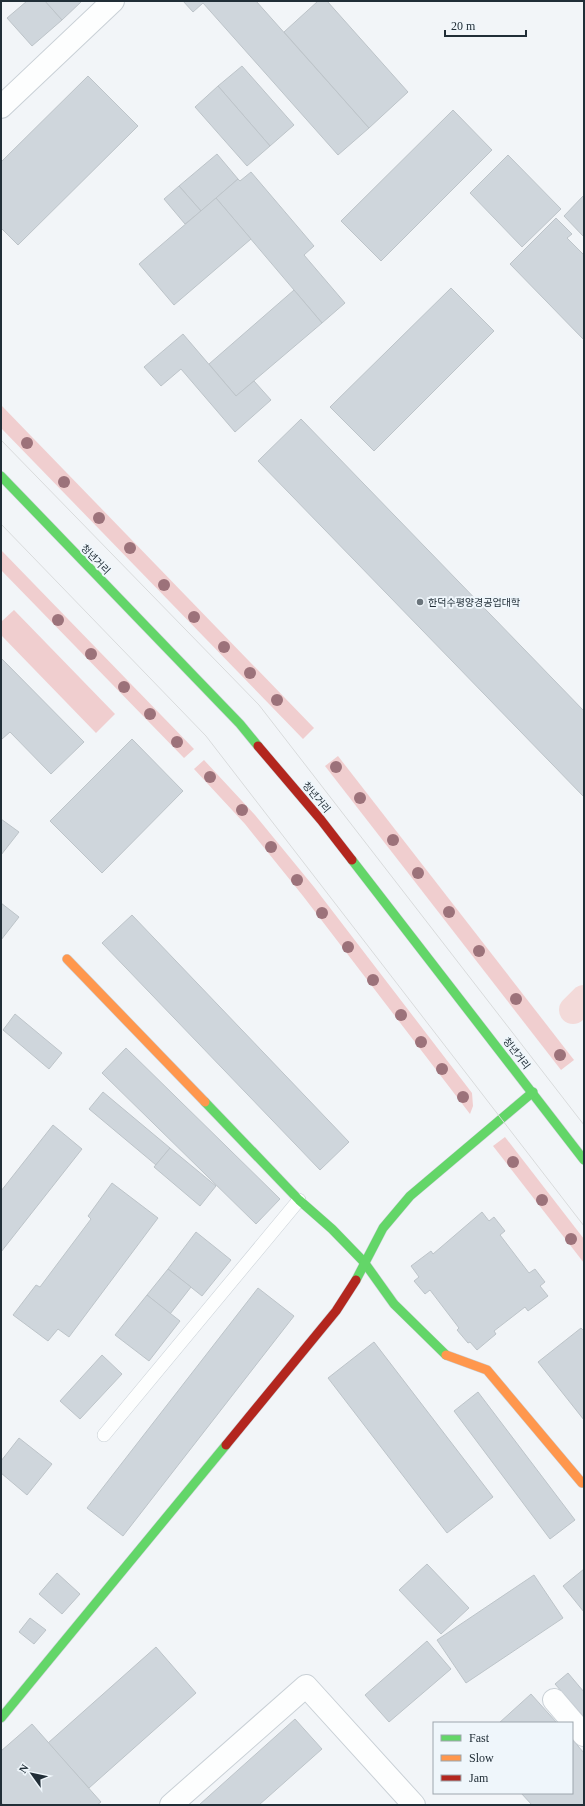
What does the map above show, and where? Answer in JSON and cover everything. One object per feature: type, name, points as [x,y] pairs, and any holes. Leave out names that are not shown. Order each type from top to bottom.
[{"type":"street","points":[[1,107],[113,1]]},
{"type":"street","name":"청년거리","points":[[1,476],[240,724],[321,820],[533,1092],[584,1160]]},
{"type":"street","points":[[67,959],[299,1200],[332,1229],[364,1262],[394,1304],[447,1356],[487,1370],[582,1483]]},
{"type":"street","points":[[1,1718],[336,1311],[352,1287],[383,1228],[410,1196],[533,1092]]},
{"type":"street","points":[[171,1805],[306,1686],[408,1803]]},
{"type":"street","points":[[554,1700],[584,1734]]},
{"type":"lane","points":[[104,1435],[299,1200]]},
{"type":"shaded area","points":[[1,405],[314,728],[303,739],[1,428]]},
{"type":"shaded area","points":[[1,550],[194,749],[184,758],[1,570]]},
{"type":"shaded area","points":[[14,610],[115,714],[96,733],[1,635],[1,622]]},
{"type":"shaded area","points":[[338,756],[574,1060],[561,1070],[325,766]]},
{"type":"shaded area","points":[[204,760],[255,815],[314,887],[472,1093],[473,1106],[470,1114],[303,896],[245,824],[194,769]]},
{"type":"shaded area","points":[[505,1137],[584,1239],[584,1263],[493,1146]]},
{"type":"building","points":[[27,1],[45,1],[62,20],[32,46],[7,18]]},
{"type":"building","points":[[45,1],[82,1],[62,20]]},
{"type":"building","points":[[183,1],[256,1],[369,128],[338,155],[203,3],[193,12]]},
{"type":"building","points":[[318,1],[327,1],[408,92],[369,128],[284,32]]},
{"type":"building","points":[[242,66],[294,125],[270,146],[218,86]]},
{"type":"building","points":[[88,76],[138,126],[18,245],[1,228],[1,162]]},
{"type":"building","points":[[218,86],[270,146],[247,166],[195,107]]},
{"type":"building","points":[[453,110],[492,150],[381,261],[341,221]]},
{"type":"building","points":[[217,154],[238,179],[201,211],[179,186]]},
{"type":"building","points":[[508,155],[561,209],[522,247],[470,193]]},
{"type":"building","points":[[251,172],[314,246],[304,255],[345,303],[322,323],[216,198],[238,179],[240,181]]},
{"type":"building","points":[[179,186],[201,211],[185,224],[164,199]]},
{"type":"building","points":[[584,195],[584,237],[564,216]]},
{"type":"building","points":[[216,198],[251,239],[174,305],[139,264]]},
{"type":"building","points":[[556,218],[572,234],[567,238],[584,255],[584,340],[510,264]]},
{"type":"building","points":[[451,288],[494,331],[374,451],[330,407]]},
{"type":"building","points":[[294,290],[322,323],[236,396],[209,364]]},
{"type":"building","points":[[183,334],[236,396],[254,381],[271,400],[235,432],[181,369],[161,386],[144,367]]},
{"type":"building","points":[[301,419],[584,711],[584,797],[258,461]]},
{"type":"building","points":[[1,658],[84,742],[51,774],[10,732],[2,739],[1,737]]},
{"type":"building","points":[[132,739],[183,791],[102,873],[50,821]]},
{"type":"building","points":[[1,819],[19,832],[1,855]]},
{"type":"building","points":[[1,903],[19,917],[1,940]]},
{"type":"building","points":[[132,915],[349,1142],[320,1170],[102,943]]},
{"type":"building","points":[[15,1014],[62,1053],[49,1069],[3,1030]]},
{"type":"building","points":[[126,1048],[280,1199],[256,1224],[102,1073]]},
{"type":"building","points":[[103,1092],[170,1148],[156,1165],[89,1109]]},
{"type":"building","points":[[53,1125],[82,1149],[1,1252],[1,1191]]},
{"type":"building","points":[[170,1148],[216,1186],[200,1206],[154,1167]]},
{"type":"building","points":[[112,1183],[158,1218],[69,1337],[58,1329],[48,1341],[13,1315],[36,1285],[40,1287],[91,1219],[88,1216]]},
{"type":"building","points":[[482,1212],[489,1221],[494,1217],[505,1231],[500,1235],[529,1273],[535,1269],[545,1282],[540,1286],[548,1296],[528,1311],[525,1307],[494,1331],[496,1334],[477,1350],[470,1342],[468,1343],[457,1330],[459,1328],[430,1290],[425,1294],[414,1281],[419,1277],[411,1266],[431,1251],[433,1254]]},
{"type":"building","points":[[196,1232],[231,1260],[202,1296],[168,1269]]},
{"type":"building","points":[[168,1269],[191,1287],[170,1314],[147,1295]]},
{"type":"building","points":[[258,1288],[294,1316],[123,1536],[87,1508]]},
{"type":"building","points":[[147,1295],[180,1321],[149,1361],[115,1335]]},
{"type":"building","points":[[581,1328],[584,1331],[584,1420],[538,1362]]},
{"type":"building","points":[[374,1342],[493,1497],[447,1533],[328,1378]]},
{"type":"building","points":[[102,1355],[122,1374],[80,1419],[60,1401]]},
{"type":"building","points":[[478,1392],[575,1520],[550,1539],[454,1411]]},
{"type":"building","points":[[19,1438],[52,1464],[27,1495],[1,1473],[1,1461]]},
{"type":"building","points":[[427,1564],[469,1608],[441,1634],[399,1590]]},
{"type":"building","points":[[584,1569],[584,1612],[563,1586]]},
{"type":"building","points":[[57,1573],[80,1594],[62,1614],[39,1594]]},
{"type":"building","points":[[534,1575],[563,1618],[466,1683],[437,1640]]},
{"type":"building","points":[[30,1618],[46,1630],[34,1644],[19,1632]]},
{"type":"building","points":[[427,1641],[451,1669],[389,1722],[365,1695]]},
{"type":"building","points":[[156,1647],[196,1693],[89,1788],[48,1743]]},
{"type":"building","points":[[568,1673],[584,1692],[584,1717],[555,1684]]},
{"type":"building","points":[[531,1694],[556,1722],[500,1722]]},
{"type":"building","points":[[295,1719],[322,1749],[259,1805],[199,1805]]},
{"type":"building","points":[[32,1724],[101,1802],[97,1805],[4,1805],[1,1802],[1,1751]]},
{"type":"building","points":[[573,1740],[584,1753],[584,1805],[532,1805],[522,1794],[573,1794]]},
{"type":"waterway","points":[[573,1010],[584,999]]},
{"type":"tram line","points":[[1,440],[259,705],[584,1125]]},
{"type":"tram line","points":[[1,524],[206,736],[584,1226]]},
{"type":"traffic: fast","points":[[1,476],[240,724],[258,746]]},
{"type":"traffic: fast","points":[[352,860],[584,1160]]},
{"type":"traffic: fast","points":[[356,1280],[383,1228],[410,1196],[533,1092]]},
{"type":"traffic: fast","points":[[205,1102],[299,1200],[332,1229],[364,1262],[394,1304],[446,1355]]},
{"type":"traffic: fast","points":[[1,1718],[226,1445]]},
{"type":"traffic: slow","points":[[67,959],[205,1102]]},
{"type":"traffic: slow","points":[[446,1355],[487,1370],[582,1483]]},
{"type":"traffic: jam","points":[[258,746],[321,820],[352,860]]},
{"type":"traffic: jam","points":[[226,1445],[336,1311],[356,1280]]},
{"type":"place","name":"한덕수평양경공업대학","points":[[420,602]]}]
